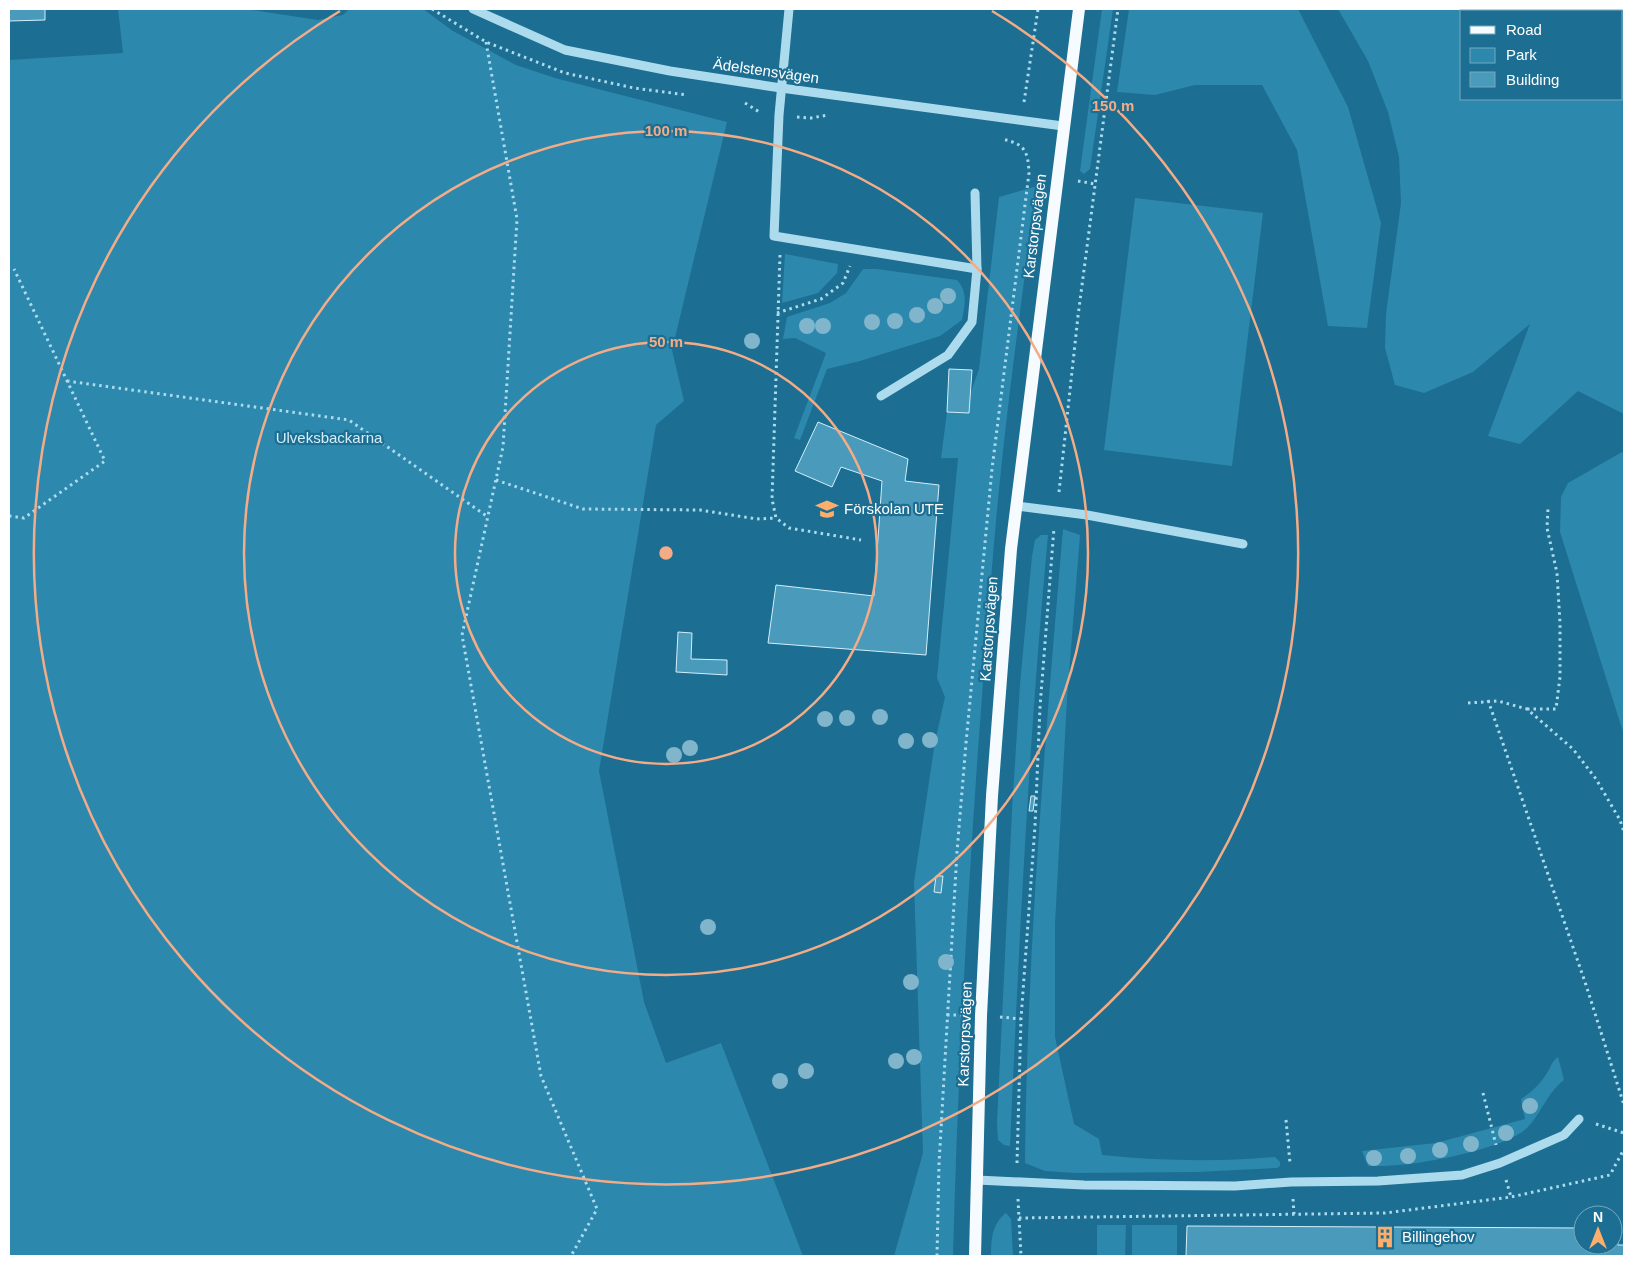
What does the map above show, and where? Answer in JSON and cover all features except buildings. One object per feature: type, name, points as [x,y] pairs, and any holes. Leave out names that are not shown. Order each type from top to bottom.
[{"type":"main road","name":"Karstorpsvägen","points":[[975,1256],[981,1016],[992,796],[1011,549],[1018,506],[1063,126],[1079,9]]},
{"type":"street","name":"Ädelstensvägen","points":[[474,9],[565,50],[670,71],[1063,126]]},
{"type":"street","points":[[789,9],[781,88],[774,236],[977,269]]},
{"type":"street","points":[[882,396],[948,355],[972,322],[977,269],[975,193]]},
{"type":"street","points":[[1018,506],[1088,515],[1243,544]]},
{"type":"street","points":[[977,1180],[1017,1183],[1235,1186],[1292,1182],[1378,1181],[1462,1175],[1500,1163],[1564,1135],[1579,1119]]},
{"type":"path","points":[[1016,142],[1038,9]]},
{"type":"path","points":[[1022,1256],[1017,1183],[1021,1019],[1036,826],[1040,707],[1056,511],[1118,9]]},
{"type":"path","points":[[486,42],[517,219],[503,447],[462,635],[541,1076],[597,1209],[571,1256]]},
{"type":"path","points":[[1029,173],[1038,176]]},
{"type":"path","points":[[1080,182],[1095,184]]},
{"type":"path","points":[[781,237],[772,499],[776,518],[789,528],[861,540]]},
{"type":"path","points":[[777,313],[821,299],[843,283],[857,249]]},
{"type":"path","points":[[9,516],[24,518],[105,461],[14,268]]},
{"type":"path","points":[[67,381],[350,420],[488,517]]},
{"type":"path","points":[[496,480],[583,508],[700,510],[757,519],[776,518]]},
{"type":"path","points":[[1468,703],[1498,700],[1527,710],[1556,710],[1560,677],[1560,623],[1557,573],[1548,528],[1548,509]]},
{"type":"path","points":[[1488,700],[1586,985],[1624,1105]]},
{"type":"path","points":[[1527,710],[1573,749],[1596,780],[1620,820],[1624,832]]},
{"type":"path","points":[[937,1256],[939,1164],[947,1015]]},
{"type":"path","points":[[1579,1119],[1624,1133]]},
{"type":"path","points":[[1019,1218],[1385,1213],[1511,1197],[1610,1175],[1624,1149]]},
{"type":"green space","name":"Ulveksbackarna","points":[[118,9],[245,9],[318,20],[343,15],[349,9],[423,9],[453,31],[516,65],[555,78],[727,122],[672,350],[684,401],[656,425],[599,771],[644,1002],[666,1063],[721,1043],[803,1256],[9,1256],[9,60],[123,53]]},
{"type":"green space","points":[[1102,9],[1113,9],[1090,169],[1084,174],[1080,171]]},
{"type":"green space","points":[[1129,9],[1298,9],[1348,107],[1381,223],[1367,328],[1328,326],[1297,150],[1262,85],[1195,85],[1155,95],[1117,92]]},
{"type":"green space","points":[[1338,9],[1470,9],[1460,10],[1460,100],[1623,100],[1624,10],[1624,414],[1578,391],[1520,444],[1488,436],[1530,324],[1473,372],[1424,393],[1395,385],[1385,348],[1386,314],[1401,203],[1399,157],[1388,112],[1368,61]]},
{"type":"green space","points":[[1037,186],[1009,399],[991,583],[968,906],[953,1256],[894,1256],[923,1153],[914,882],[935,742],[945,697],[937,678],[958,458],[941,458],[947,412],[969,413],[971,392],[979,369],[999,197]]},
{"type":"green space","points":[[1135,198],[1263,213],[1232,466],[1104,450]]},
{"type":"green space","points":[[785,254],[838,264],[837,273],[818,293],[782,303]]},
{"type":"green space","points":[[863,269],[877,269],[957,280],[964,294],[965,304],[962,320],[940,336],[860,361],[827,369],[800,440],[794,438],[826,353],[795,338],[783,339],[787,317],[830,303],[846,293]]},
{"type":"green space","points":[[1622,452],[1624,453],[1624,735],[1560,532],[1561,497],[1568,483]]},
{"type":"green space","points":[[1063,529],[1080,535],[1067,699],[1055,924],[1055,1037],[1074,1124],[1099,1139],[1102,1155],[1189,1160],[1275,1157],[1280,1162],[1280,1166],[1277,1168],[1197,1172],[1076,1173],[1045,1171],[1025,1163],[1026,1084],[1033,925]]},
{"type":"green space","points":[[1041,535],[1048,535],[1030,764],[1010,1146],[1004,1145],[998,1140],[997,1122],[1012,810],[1020,684],[1032,556],[1035,540]]},
{"type":"green space","points":[[1558,1057],[1564,1080],[1553,1091],[1527,1128],[1517,1135],[1485,1148],[1447,1158],[1412,1164],[1368,1166],[1362,1151],[1436,1143],[1525,1119],[1521,1099],[1538,1085]]},
{"type":"green space","points":[[1006,1213],[1011,1219],[1013,1256],[991,1256],[993,1232],[1001,1217]]},
{"type":"green space","points":[[1097,1225],[1126,1225],[1125,1256],[1097,1256]]},
{"type":"green space","points":[[1132,1225],[1177,1225],[1177,1256],[1132,1256]]},
{"type":"place","name":"Förskolan UTE","points":[[827,509]]},
{"type":"place","name":"Billingehov","points":[[1385,1237]]}]
